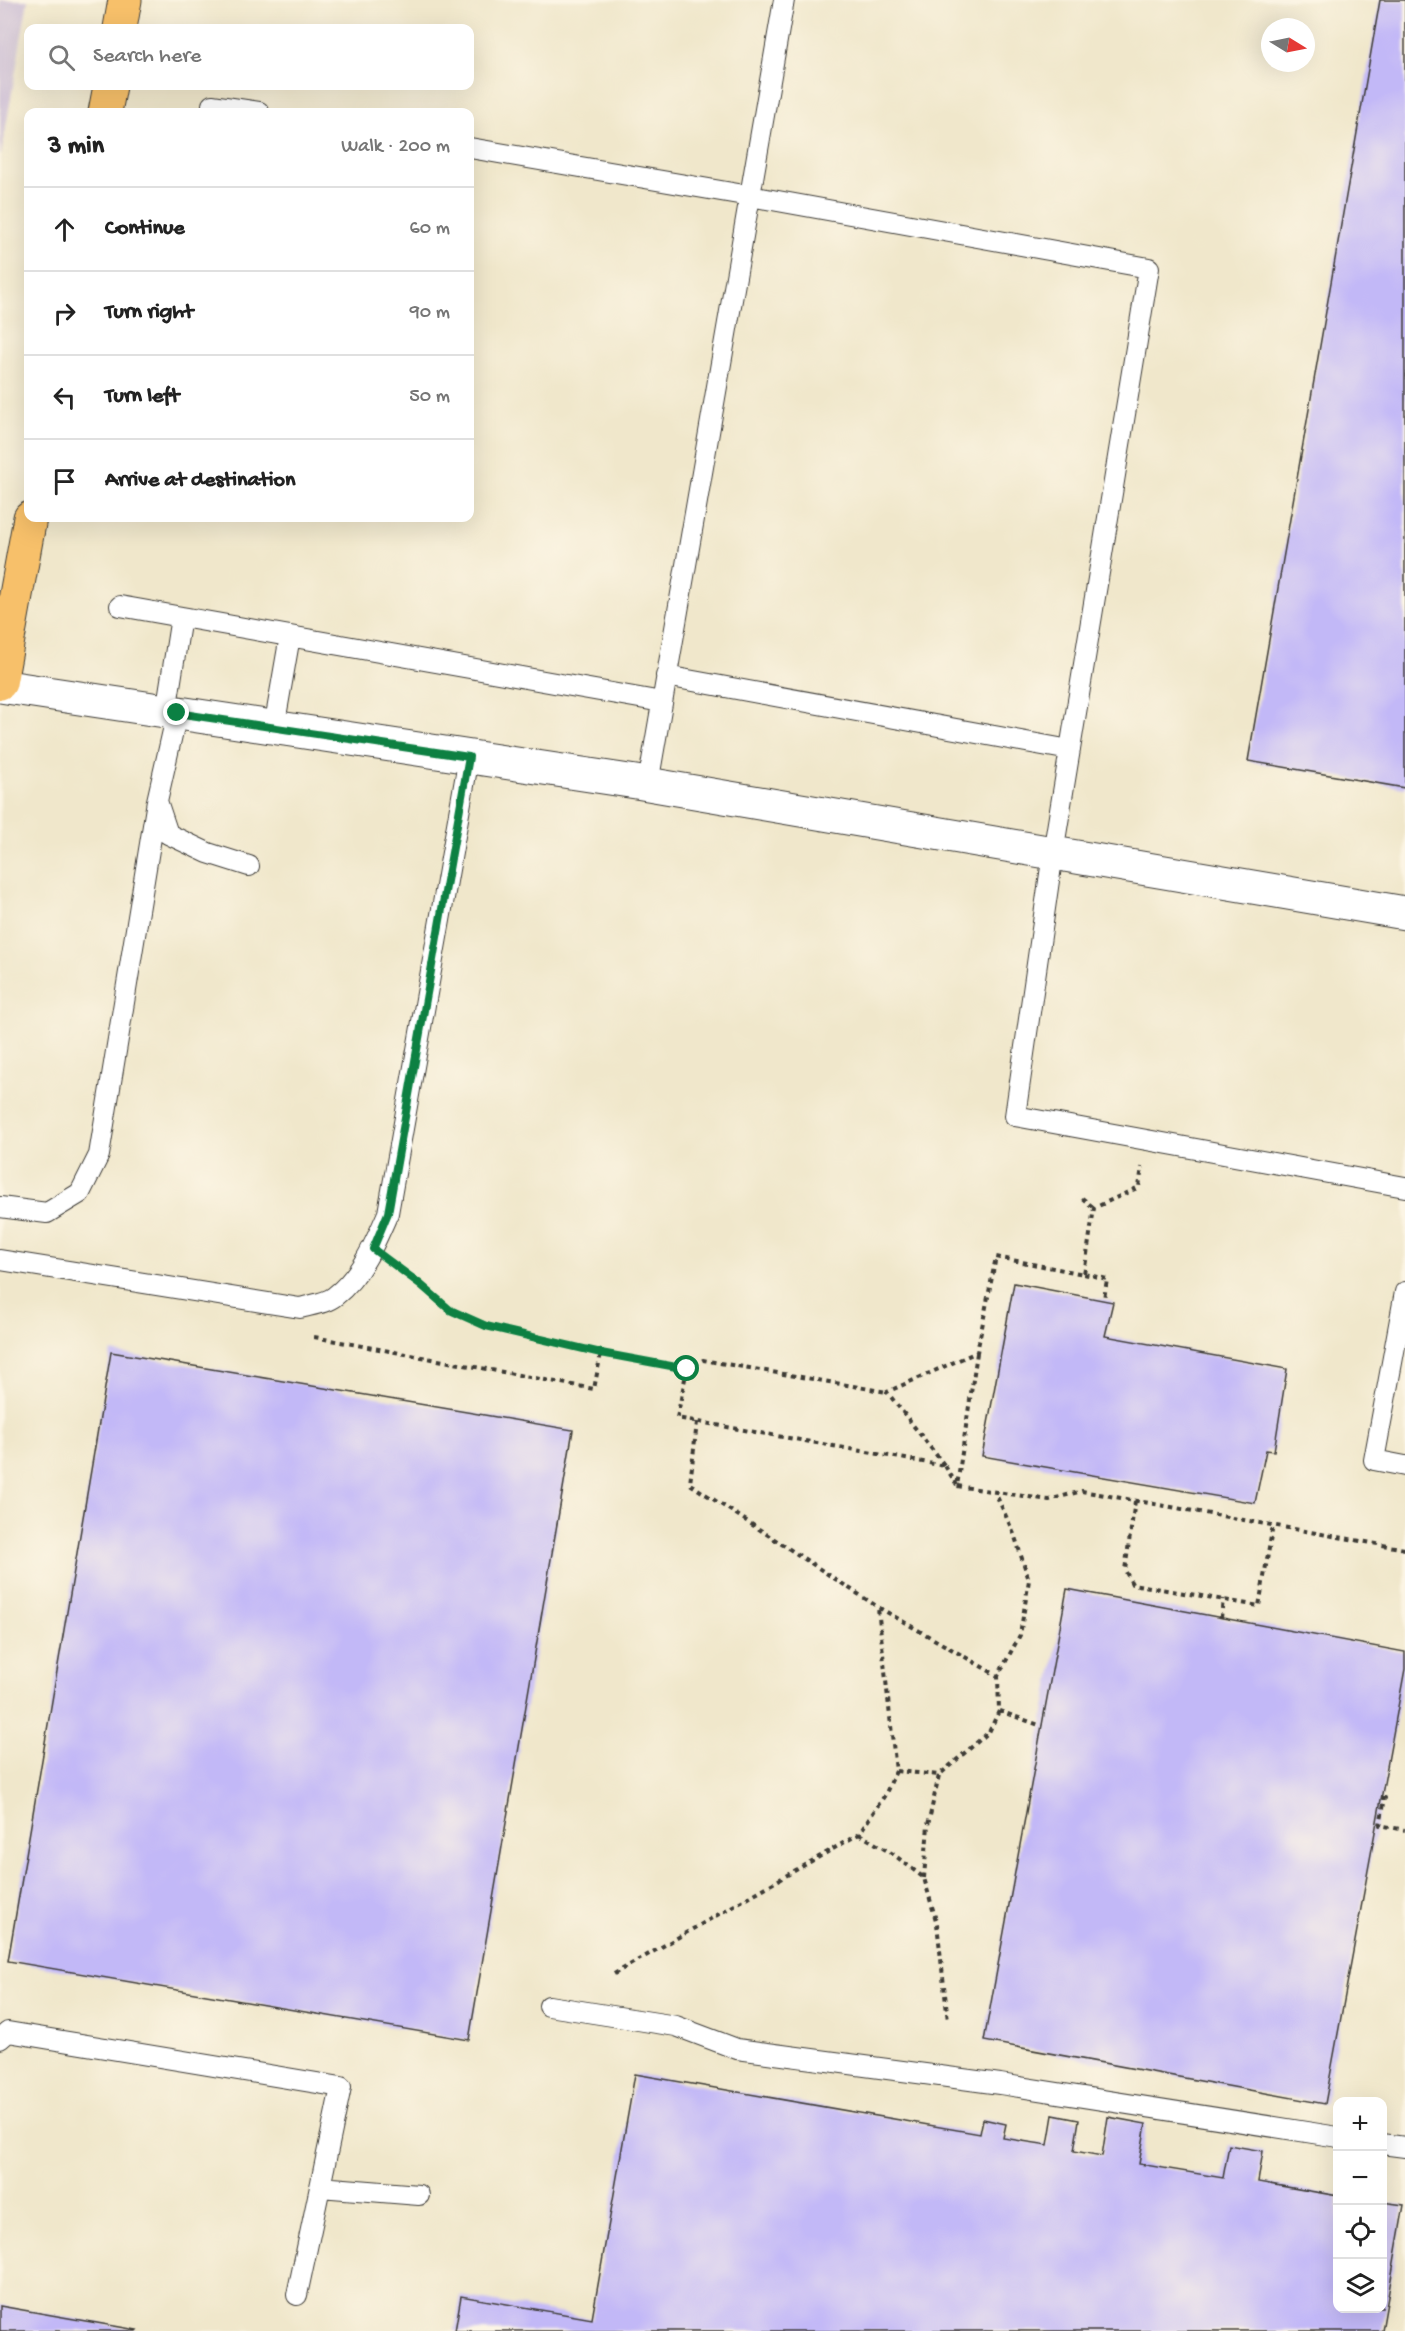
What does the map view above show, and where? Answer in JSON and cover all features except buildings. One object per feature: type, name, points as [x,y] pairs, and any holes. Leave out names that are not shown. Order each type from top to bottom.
[{"type":"main road","points":[[121,24],[125,0]]},
{"type":"main road","points":[[106,108],[109,90]]},
{"type":"main road","points":[[0,685],[29,522]]},
{"type":"street","points":[[0,685],[648,784],[1405,913]]},
{"type":"lane","points":[[648,784],[784,0]]},
{"type":"lane","points":[[212,105],[232,108]]},
{"type":"lane","points":[[474,149],[1149,268],[1053,853],[1015,1116],[1405,1187]]},
{"type":"lane","points":[[120,606],[662,702]]},
{"type":"lane","points":[[0,1207],[47,1213],[80,1193],[99,1155],[158,801],[171,712],[181,617]]},
{"type":"lane","points":[[274,728],[290,636]]},
{"type":"lane","points":[[666,676],[1070,750]]},
{"type":"lane","points":[[0,1260],[300,1308],[334,1297],[358,1271],[373,1249],[388,1213],[469,757]]},
{"type":"lane","points":[[158,801],[168,834],[208,853],[249,866]]},
{"type":"lane","points":[[1405,1292],[1374,1460],[1405,1466]]},
{"type":"lane","points":[[549,2006],[676,2026],[737,2049],[1000,2084],[1333,2136]]},
{"type":"lane","points":[[0,2039],[8,2032],[341,2087],[297,2295]]},
{"type":"lane","points":[[1387,2145],[1405,2147]]},
{"type":"lane","points":[[320,2187],[419,2195]]},
{"type":"path","points":[[1094,1208],[1139,1186],[1143,1161]]},
{"type":"path","points":[[1082,1197],[1094,1208]]},
{"type":"path","points":[[1084,1274],[1094,1208]]},
{"type":"path","points":[[373,1249],[450,1310],[486,1326],[601,1353],[687,1369],[703,1360],[887,1392],[977,1352]]},
{"type":"path","points":[[957,1486],[977,1352],[996,1257],[1107,1279],[1104,1299]]},
{"type":"path","points":[[315,1337],[594,1389],[601,1353]]},
{"type":"path","points":[[687,1369],[677,1418],[945,1466]]},
{"type":"path","points":[[887,1392],[945,1466],[957,1486]]},
{"type":"path","points":[[697,1422],[690,1484],[878,1607],[998,1676]]},
{"type":"path","points":[[957,1486],[1049,1500],[1082,1491],[1405,1549]]},
{"type":"path","points":[[948,2021],[937,1924],[924,1878],[928,1825],[939,1775],[989,1732],[999,1711],[998,1676],[1020,1635],[1029,1580],[1014,1534],[995,1492]]},
{"type":"path","points":[[1135,1501],[1125,1570],[1132,1584],[1259,1606],[1273,1525]]},
{"type":"path","points":[[1221,1618],[1224,1599]]},
{"type":"path","points":[[614,1974],[859,1834],[885,1795],[896,1771],[878,1607]]},
{"type":"path","points":[[999,1711],[1042,1726]]},
{"type":"path","points":[[896,1771],[939,1775]]},
{"type":"path","points":[[1382,1798],[1385,1798],[1380,1825],[1405,1830]]},
{"type":"path","points":[[859,1834],[893,1854],[924,1878]]},
{"type":"shaded area","points":[[0,0],[28,0],[0,161]]},
{"type":"route","points":[[177,713],[469,757],[388,1213],[373,1249],[450,1310],[486,1326],[601,1353],[687,1369]]}]
